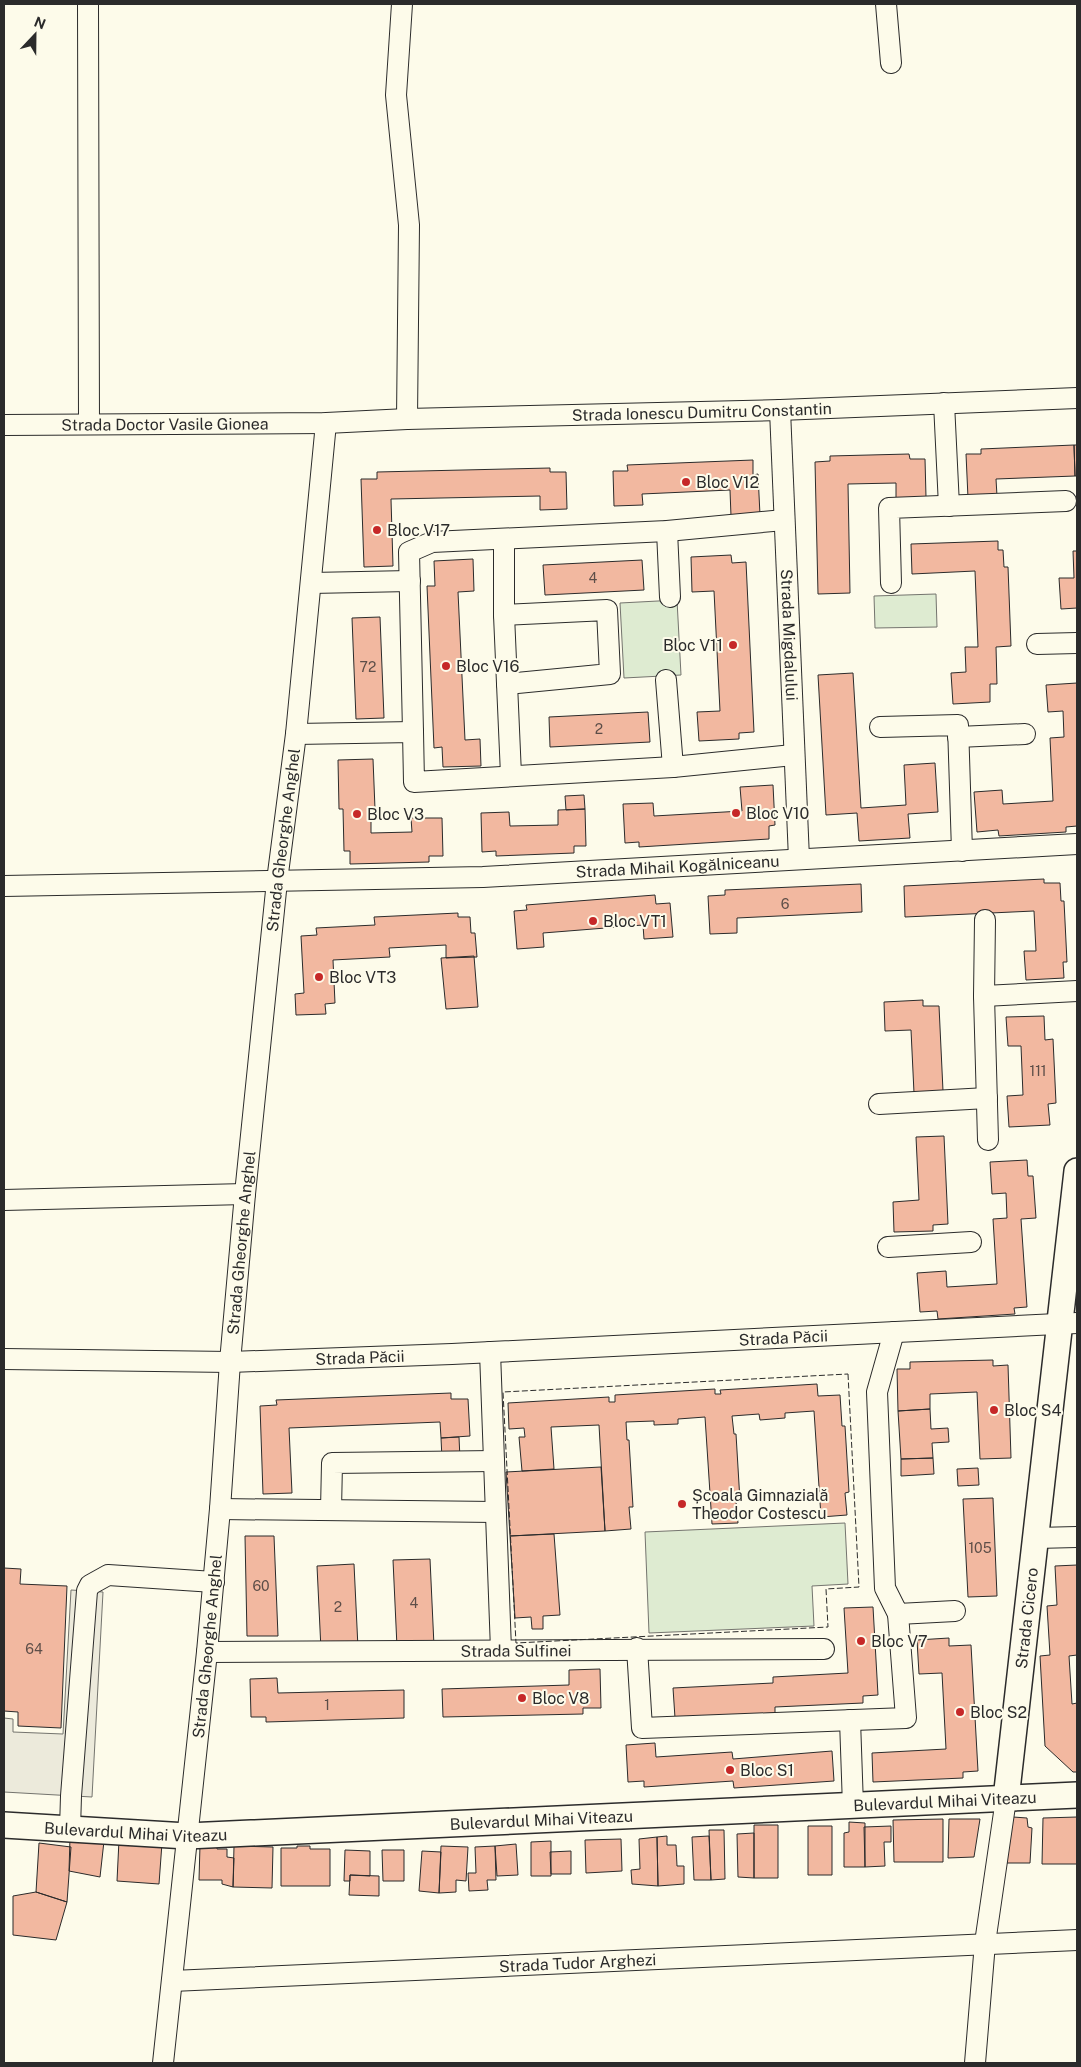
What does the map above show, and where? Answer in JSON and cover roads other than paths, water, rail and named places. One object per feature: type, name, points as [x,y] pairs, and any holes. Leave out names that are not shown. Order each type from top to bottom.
[{"type":"main road","name":"Strada Cicero","points":[[1006,1799],[1036,1538],[1068,1324],[1077,1171]]},
{"type":"main road","name":"Bulevardul Mihai Viteazu","points":[[4,1825],[187,1836],[1077,1795]]},
{"type":"street","points":[[88,4],[88,424]]},
{"type":"street","points":[[402,4],[396,95],[409,225],[407,419]]},
{"type":"street","points":[[886,4],[891,63]]},
{"type":"street","name":"Strada Ionescu Dumitru Constantin","points":[[326,423],[407,419],[780,410],[1077,398]]},
{"type":"street","points":[[944,404],[949,506]]},
{"type":"street","name":"Strada Migdalului","points":[[780,410],[793,755],[799,859]]},
{"type":"street","name":"Strada Doctor Vasile Gionea","points":[[4,425],[326,423]]},
{"type":"street","name":"Strada Gheorghe Anghel","points":[[163,2063],[214,1582],[230,1362],[245,1194],[277,881],[296,734],[326,423]]},
{"type":"street","points":[[891,583],[889,508],[1066,501]]},
{"type":"street","points":[[784,520],[667,532],[432,542],[409,552],[414,782],[673,766],[793,755]]},
{"type":"street","points":[[667,532],[670,597]]},
{"type":"street","points":[[504,539],[504,615],[511,775]]},
{"type":"street","points":[[310,583],[410,581]]},
{"type":"street","points":[[504,615],[607,610],[610,674],[507,684]]},
{"type":"street","points":[[1037,644],[1077,643]]},
{"type":"street","points":[[666,680],[673,766]]},
{"type":"street","points":[[880,727],[958,725],[962,850]]},
{"type":"street","points":[[296,734],[413,732]]},
{"type":"street","points":[[958,737],[1025,734]]},
{"type":"street","name":"Strada Mihail Kogălniceanu","points":[[4,886],[474,878],[1077,844]]},
{"type":"street","points":[[985,920],[984,996],[988,1140]]},
{"type":"street","points":[[984,996],[1077,991]]},
{"type":"street","points":[[879,1104],[987,1098]]},
{"type":"street","points":[[4,1200],[245,1194]]},
{"type":"street","points":[[888,1247],[972,1242]]},
{"type":"street","name":"Strada Păcii","points":[[4,1359],[230,1362],[490,1352],[1068,1324]]},
{"type":"street","points":[[637,1648],[642,1728],[906,1718],[898,1614],[886,1588],[877,1392],[894,1332]]},
{"type":"street","points":[[490,1352],[501,1650]]},
{"type":"street","points":[[331,1510],[332,1462],[494,1461]]},
{"type":"street","points":[[220,1509],[496,1512]]},
{"type":"street","points":[[1036,1538],[1077,1537]]},
{"type":"street","points":[[70,1829],[71,1786],[87,1591],[90,1585],[108,1575],[214,1582]]},
{"type":"street","points":[[898,1614],[955,1611]]},
{"type":"street","name":"Strada Sulfinei","points":[[207,1652],[637,1648],[824,1649]]},
{"type":"street","points":[[850,1720],[853,1806]]},
{"type":"street","name":"Strada Cicero","points":[[975,2063],[985,1943],[1006,1799]]},
{"type":"street","name":"Strada Tudor Arghezi","points":[[172,1981],[1077,1940]]},
{"type":"place","name":"Bloc V12","points":[[686,482]]},
{"type":"place","name":"Bloc V17","points":[[377,530]]},
{"type":"place","name":"Bloc V11","points":[[733,645]]},
{"type":"place","name":"Bloc V16","points":[[446,666]]},
{"type":"place","name":"Bloc V10","points":[[736,813]]},
{"type":"place","name":"Bloc V3","points":[[357,814]]},
{"type":"place","name":"Bloc VT1","points":[[593,921]]},
{"type":"place","name":"Bloc VT3","points":[[319,977]]},
{"type":"place","name":"Bloc S4","points":[[994,1410]]},
{"type":"place","name":"Școala Gimnazială Theodor Costescu","points":[[682,1504]]},
{"type":"place","name":"Bloc V7","points":[[861,1641]]},
{"type":"place","name":"Bloc V8","points":[[522,1698]]},
{"type":"place","name":"Bloc S2","points":[[960,1712]]},
{"type":"place","name":"Bloc S1","points":[[730,1770]]}]
